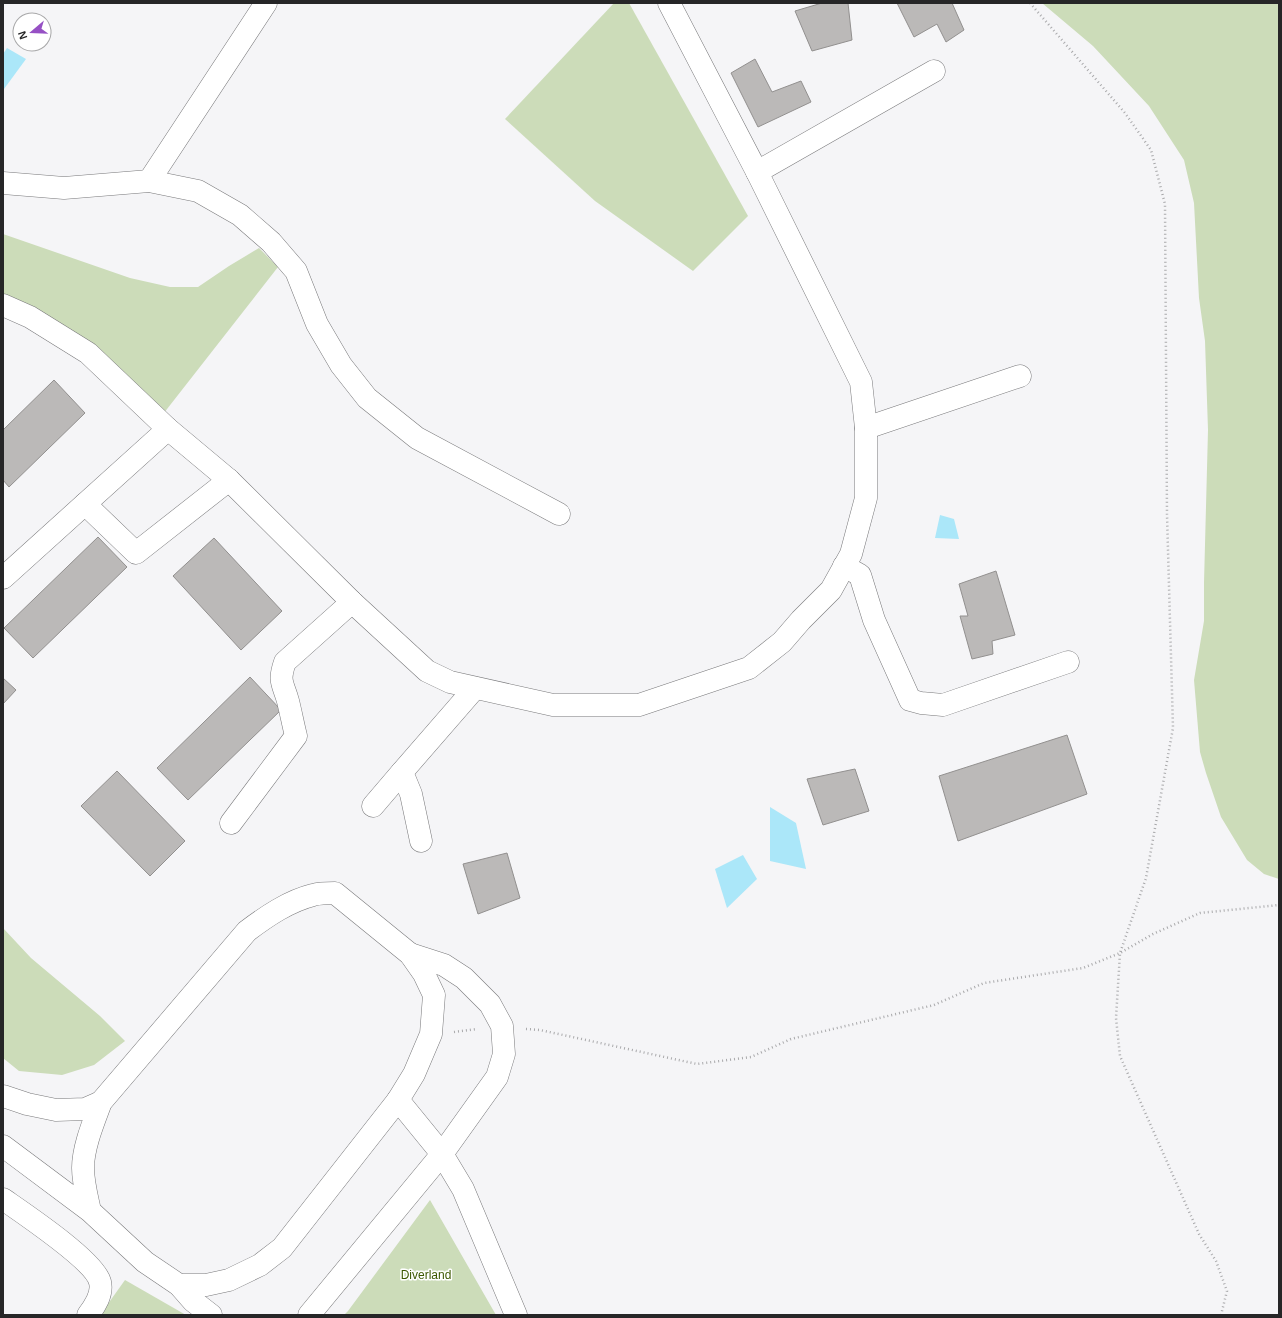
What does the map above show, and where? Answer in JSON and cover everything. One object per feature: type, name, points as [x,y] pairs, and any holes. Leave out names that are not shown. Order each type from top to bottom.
[{"type":"street","points":[[149,181],[266,3]]},
{"type":"street","points":[[3,305],[30,317],[88,353],[168,429],[229,480],[352,602],[427,671],[450,682],[553,705],[639,705],[749,668],[782,642],[801,620],[831,590],[851,554],[866,498],[866,428],[861,382],[757,172],[669,3]]},
{"type":"street","points":[[757,172],[934,71]]},
{"type":"street","points":[[3,183],[64,188],[149,181],[198,191],[240,215],[271,242],[296,271],[317,324],[341,365],[367,398],[417,438],[559,514]]},
{"type":"street","points":[[866,428],[1020,376]]},
{"type":"street","points":[[3,578],[168,429]]},
{"type":"street","points":[[85,504],[136,553],[229,480]]},
{"type":"street","points":[[844,566],[860,575],[874,620],[910,700],[921,703],[943,705],[1068,662]]},
{"type":"street","points":[[231,823],[296,736],[288,701],[282,684],[281,672],[285,662],[352,602]]},
{"type":"street","points":[[372,806],[475,688]]},
{"type":"street","points":[[402,772],[411,794],[422,841]]},
{"type":"street","points":[[90,1211],[84,1184],[83,1167],[88,1136],[101,1102],[247,931],[270,914],[292,903],[314,895],[335,893],[410,954],[424,974],[434,995],[431,1034],[414,1074],[398,1100],[282,1248],[260,1265],[229,1280],[206,1285],[179,1285]]},
{"type":"street","points":[[309,1315],[442,1154],[497,1077],[504,1054],[502,1026],[490,1004],[464,978],[444,965],[410,954]]},
{"type":"street","points":[[3,1096],[27,1104],[56,1110],[86,1109],[101,1102]]},
{"type":"street","points":[[398,1100],[442,1154],[463,1189],[516,1315]]},
{"type":"street","points":[[3,1146],[90,1211],[145,1262],[179,1285],[193,1301],[210,1315]]},
{"type":"street","points":[[3,1199],[67,1246],[98,1276],[101,1283],[101,1290],[99,1297],[88,1315]]},
{"type":"path","points":[[1030,3],[1125,113],[1151,150],[1165,204],[1167,514],[1173,728],[1146,878],[1120,953],[1116,1018],[1120,1056],[1199,1234],[1216,1261],[1227,1291],[1221,1315]]},
{"type":"path","points":[[431,1034],[502,1026],[540,1030],[697,1064],[751,1057],[791,1039],[934,1005],[984,984],[1083,968],[1120,953],[1154,934],[1200,912],[1279,906]]},
{"type":"green space","points":[[614,3],[629,3],[748,216],[693,271],[595,201],[505,119]]},
{"type":"green space","points":[[1042,3],[1279,3],[1279,879],[1264,874],[1247,860],[1221,817],[1200,752],[1194,680],[1204,621],[1208,430],[1205,341],[1199,298],[1194,203],[1184,160],[1149,106],[1093,46]]},
{"type":"green space","points":[[3,234],[130,278],[170,287],[198,287],[259,248],[278,267],[160,418],[68,346],[3,307]]},
{"type":"green space","points":[[3,928],[31,958],[100,1016],[125,1041],[94,1065],[62,1075],[19,1071],[3,1058]]},
{"type":"green space","name":"Diverland","points":[[430,1200],[496,1315],[344,1315],[348,1311]]},
{"type":"green space","points":[[125,1280],[186,1315],[100,1315]]},
{"type":"water","points":[[7,48],[26,59],[4,89],[3,88],[3,54]]},
{"type":"water","points":[[940,515],[954,519],[959,539],[935,538]]},
{"type":"water","points":[[770,807],[796,823],[806,869],[770,861]]},
{"type":"water","points":[[743,855],[757,879],[727,908],[715,869]]},
{"type":"building","points":[[822,3],[848,3],[852,40],[812,51],[795,11]]},
{"type":"building","points":[[897,3],[952,3],[964,30],[946,42],[937,24],[914,37]]},
{"type":"building","points":[[755,59],[772,92],[801,81],[811,102],[758,127],[731,73]]},
{"type":"building","points":[[54,380],[85,413],[9,487],[3,480],[3,430]]},
{"type":"building","points":[[98,537],[127,567],[33,658],[4,628]]},
{"type":"building","points":[[214,538],[282,611],[241,650],[173,576]]},
{"type":"building","points":[[996,571],[1015,635],[992,641],[993,654],[972,659],[960,616],[968,616],[959,584]]},
{"type":"building","points":[[250,677],[281,710],[188,800],[157,768]]},
{"type":"building","points":[[3,678],[16,690],[3,704]]},
{"type":"building","points":[[1067,735],[1087,794],[958,841],[939,776]]},
{"type":"building","points":[[855,769],[869,811],[823,825],[807,779]]},
{"type":"building","points":[[117,771],[185,841],[150,876],[81,806]]},
{"type":"building","points":[[507,853],[520,898],[478,914],[463,864]]}]
